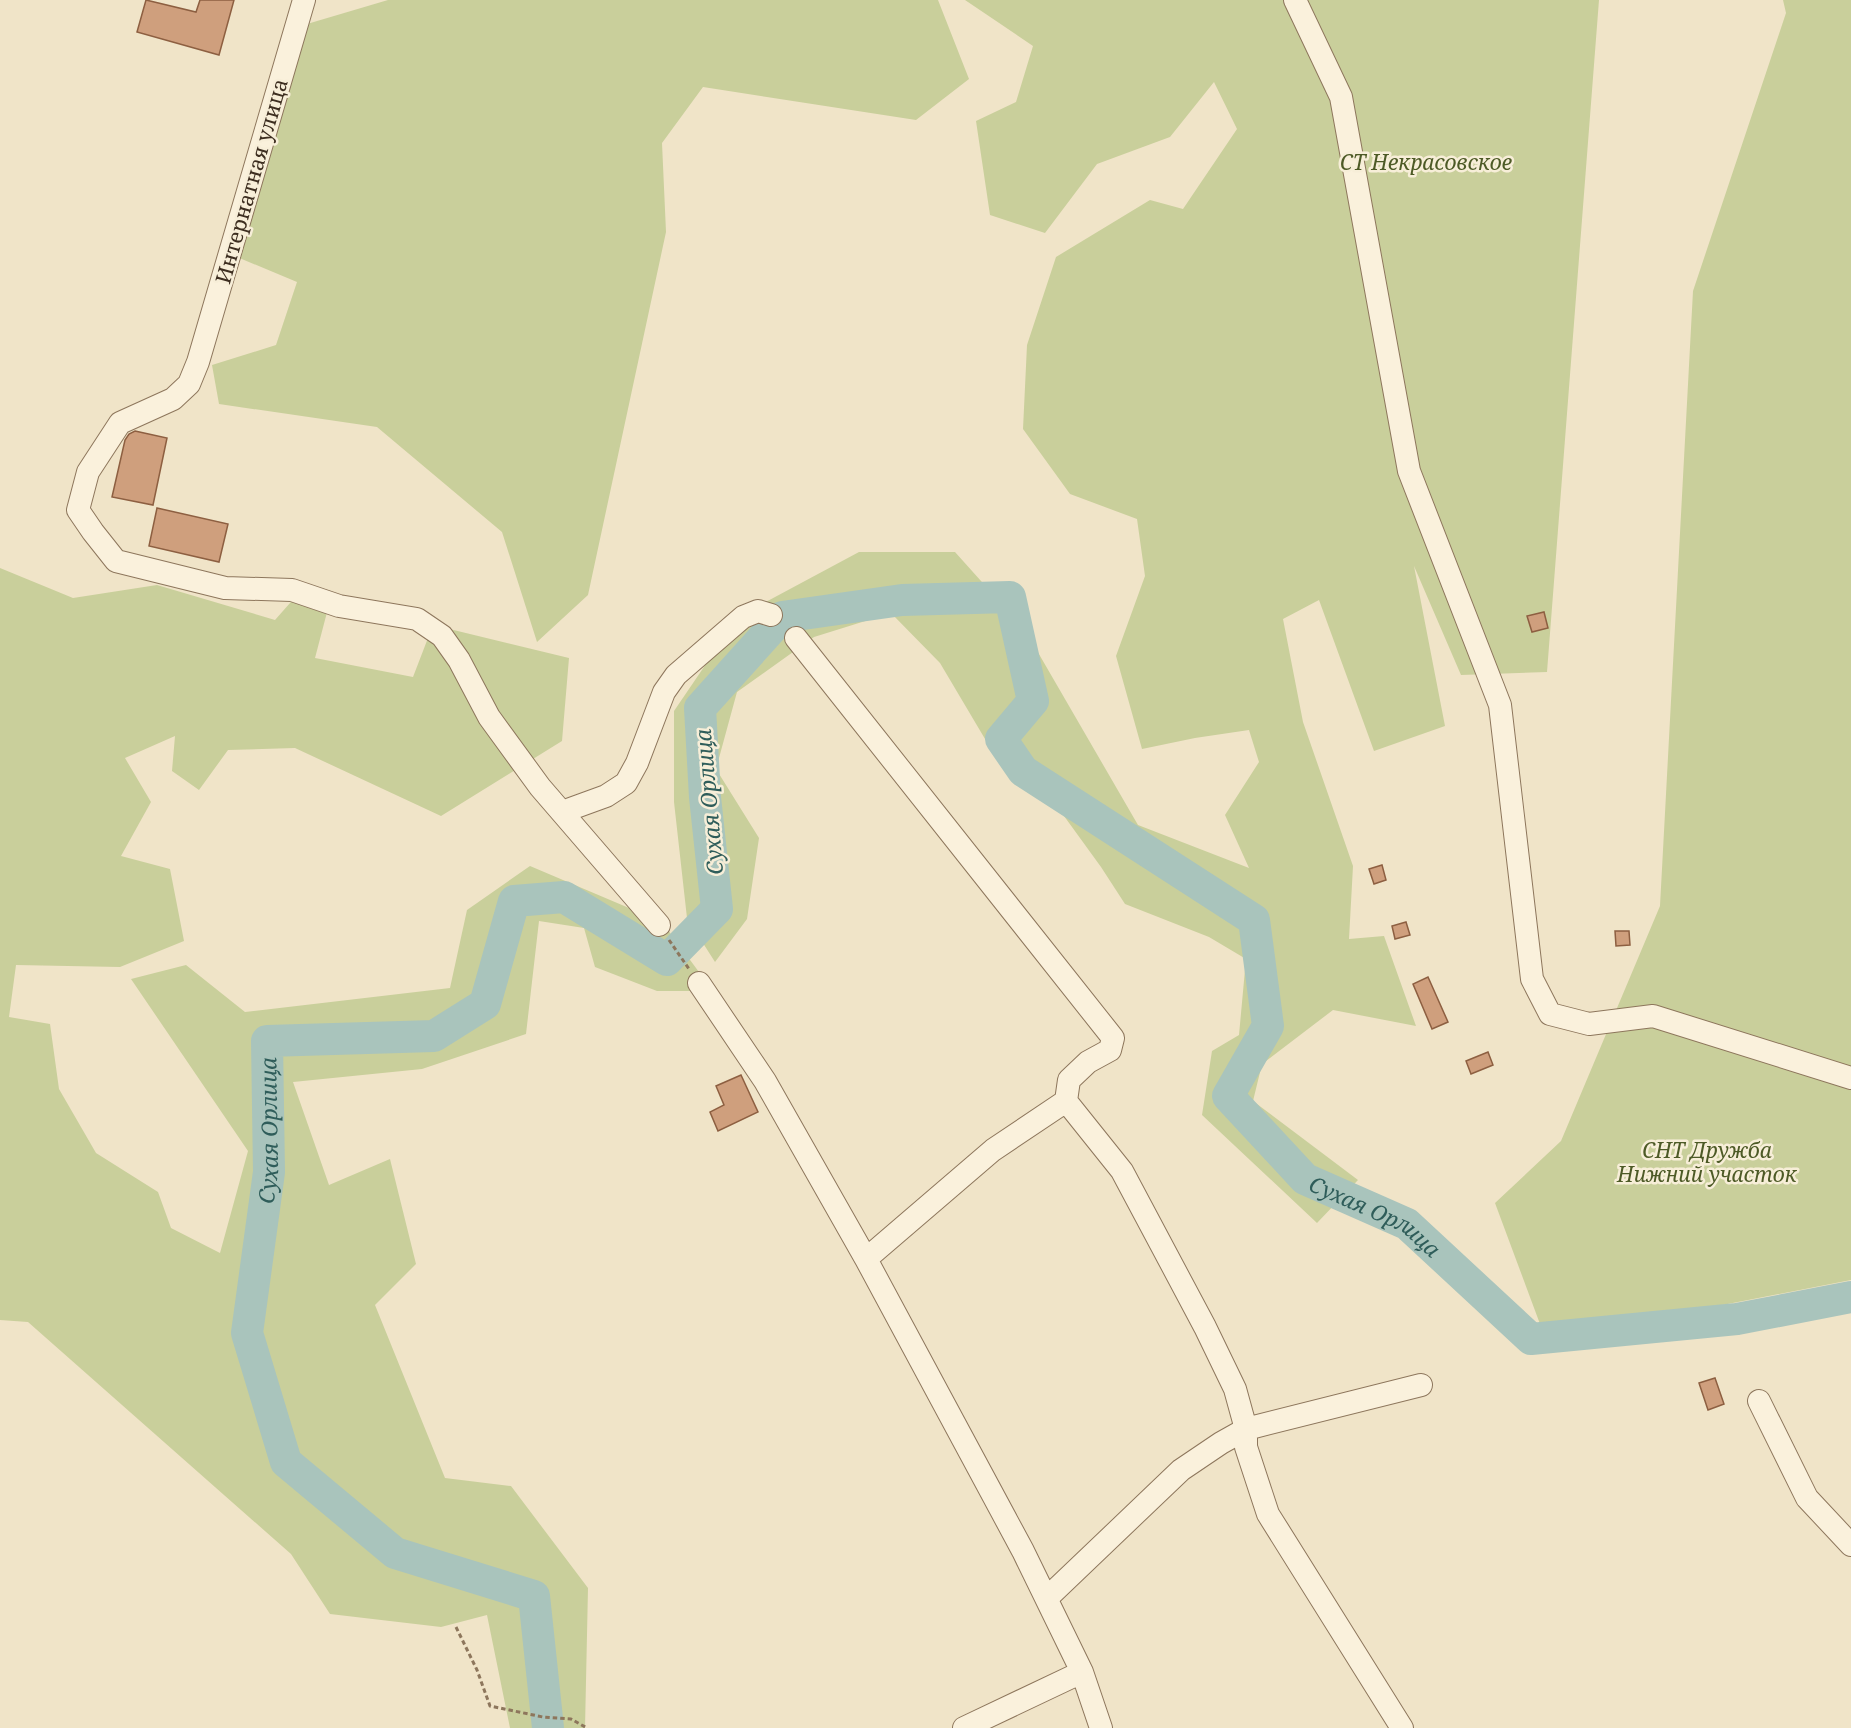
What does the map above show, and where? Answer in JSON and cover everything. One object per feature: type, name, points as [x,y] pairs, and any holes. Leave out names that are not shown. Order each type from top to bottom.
[{"type":"street","name":"Интернатная улица","points":[[304,0],[198,362],[189,384],[173,399],[120,423],[88,472],[78,510],[116,561],[225,588],[292,590],[339,606],[417,619],[442,636],[459,660],[489,717],[540,787],[562,812]]},
{"type":"street","points":[[1295,0],[1341,97],[1409,471],[1500,705],[1532,980],[1550,1014],[1589,1024],[1653,1016],[1851,1078]]},
{"type":"street","points":[[659,925],[562,812],[606,796],[626,783],[638,763],[664,692],[676,675],[743,617],[758,611],[771,615]]},
{"type":"street","points":[[796,638],[1113,1038],[1110,1050],[1088,1062],[1069,1080],[1066,1101],[1122,1171],[1205,1326],[1235,1389],[1246,1428],[1246,1447],[1268,1514],[1402,1728]]},
{"type":"street","points":[[699,982],[765,1081],[866,1259],[1047,1598],[1082,1672],[1101,1728]]},
{"type":"street","points":[[866,1259],[993,1150],[1066,1101]]},
{"type":"street","points":[[1047,1598],[1181,1470],[1246,1428],[1421,1385]]},
{"type":"street","points":[[1759,1401],[1807,1498],[1851,1545]]},
{"type":"street","points":[[964,1728],[1082,1672]]},
{"type":"path","points":[[659,925],[699,982]]},
{"type":"path","points":[[456,1627],[477,1670],[490,1706],[553,1719],[572,1719],[587,1728]]},
{"type":"green space","points":[[388,0],[938,0],[969,79],[916,120],[703,87],[662,143],[666,232],[588,595],[537,642],[502,532],[377,427],[219,404],[212,365],[276,345],[297,282],[237,257],[307,24]]},
{"type":"green space","name":"СТ Некрасовское","points":[[965,0],[1599,0],[1547,672],[1461,675],[1414,566],[1445,726],[1374,751],[1319,600],[1283,619],[1303,722],[1353,866],[1349,939],[1384,936],[1416,1026],[1333,1010],[1262,1064],[1253,1101],[1358,1180],[1317,1223],[1202,1115],[1212,1051],[1239,1035],[1246,959],[1209,937],[1125,904],[1043,787],[988,744],[940,663],[891,613],[814,637],[737,692],[716,769],[759,838],[747,919],[715,962],[687,918],[674,802],[674,711],[738,617],[859,552],[955,552],[1025,630],[1138,825],[1249,868],[1225,815],[1259,762],[1249,730],[1142,749],[1116,656],[1145,576],[1137,519],[1070,494],[1023,429],[1027,345],[1056,257],[1150,200],[1183,209],[1237,129],[1214,82],[1170,137],[1097,164],[1045,233],[990,215],[976,121],[1016,102],[1033,46]]},
{"type":"green space","name":"СНТ Дружба Нижний участок","points":[[1783,0],[1851,0],[1851,1280],[1656,1318],[1540,1324],[1495,1203],[1561,1141],[1660,906],[1693,291],[1786,13]]},
{"type":"green space","points":[[0,568],[73,598],[157,585],[275,620],[305,586],[331,597],[315,658],[413,677],[433,625],[569,658],[562,741],[441,816],[295,748],[228,750],[199,790],[172,771],[175,736],[125,758],[151,802],[121,856],[170,869],[184,941],[120,967],[16,965],[9,1017],[50,1024],[59,1089],[96,1153],[158,1192],[171,1228],[220,1253],[248,1151],[131,979],[186,965],[245,1012],[450,988],[467,910],[530,866],[662,922],[713,991],[657,991],[595,967],[584,928],[539,921],[526,1034],[422,1069],[293,1082],[329,1185],[390,1159],[416,1264],[375,1305],[445,1478],[511,1486],[588,1588],[585,1728],[510,1728],[487,1615],[441,1627],[330,1614],[291,1554],[28,1322],[0,1320]]},
{"type":"building","points":[[146,0],[196,12],[200,0],[234,0],[219,55],[137,32]]},
{"type":"building","points":[[135,431],[167,438],[153,505],[112,497],[125,440]]},
{"type":"building","points":[[157,508],[228,524],[219,562],[149,546]]},
{"type":"building","points":[[1544,612],[1548,628],[1532,632],[1527,616]]},
{"type":"building","points":[[1382,865],[1386,880],[1374,884],[1369,869]]},
{"type":"building","points":[[1406,922],[1410,935],[1395,939],[1392,926]]},
{"type":"building","points":[[1615,931],[1629,931],[1630,945],[1616,946]]},
{"type":"building","points":[[1428,977],[1448,1022],[1432,1029],[1413,984]]},
{"type":"building","points":[[1488,1052],[1493,1065],[1471,1074],[1466,1061]]},
{"type":"building","points":[[741,1075],[758,1112],[718,1131],[710,1112],[724,1105],[716,1086]]},
{"type":"building","points":[[1715,1378],[1724,1404],[1708,1410],[1699,1383]]},
{"type":"waterway","name":"Сухая Орлица","points":[[548,1728],[534,1596],[395,1553],[286,1462],[247,1333],[269,1172],[267,1041],[434,1036],[485,1004],[514,901],[564,897],[667,960],[717,909],[705,797],[700,708],[782,617],[902,600],[1010,597],[1033,701],[1001,739],[1023,771],[1254,920],[1268,1026],[1228,1096],[1305,1179],[1407,1224],[1531,1339],[1737,1319],[1851,1297]]}]
